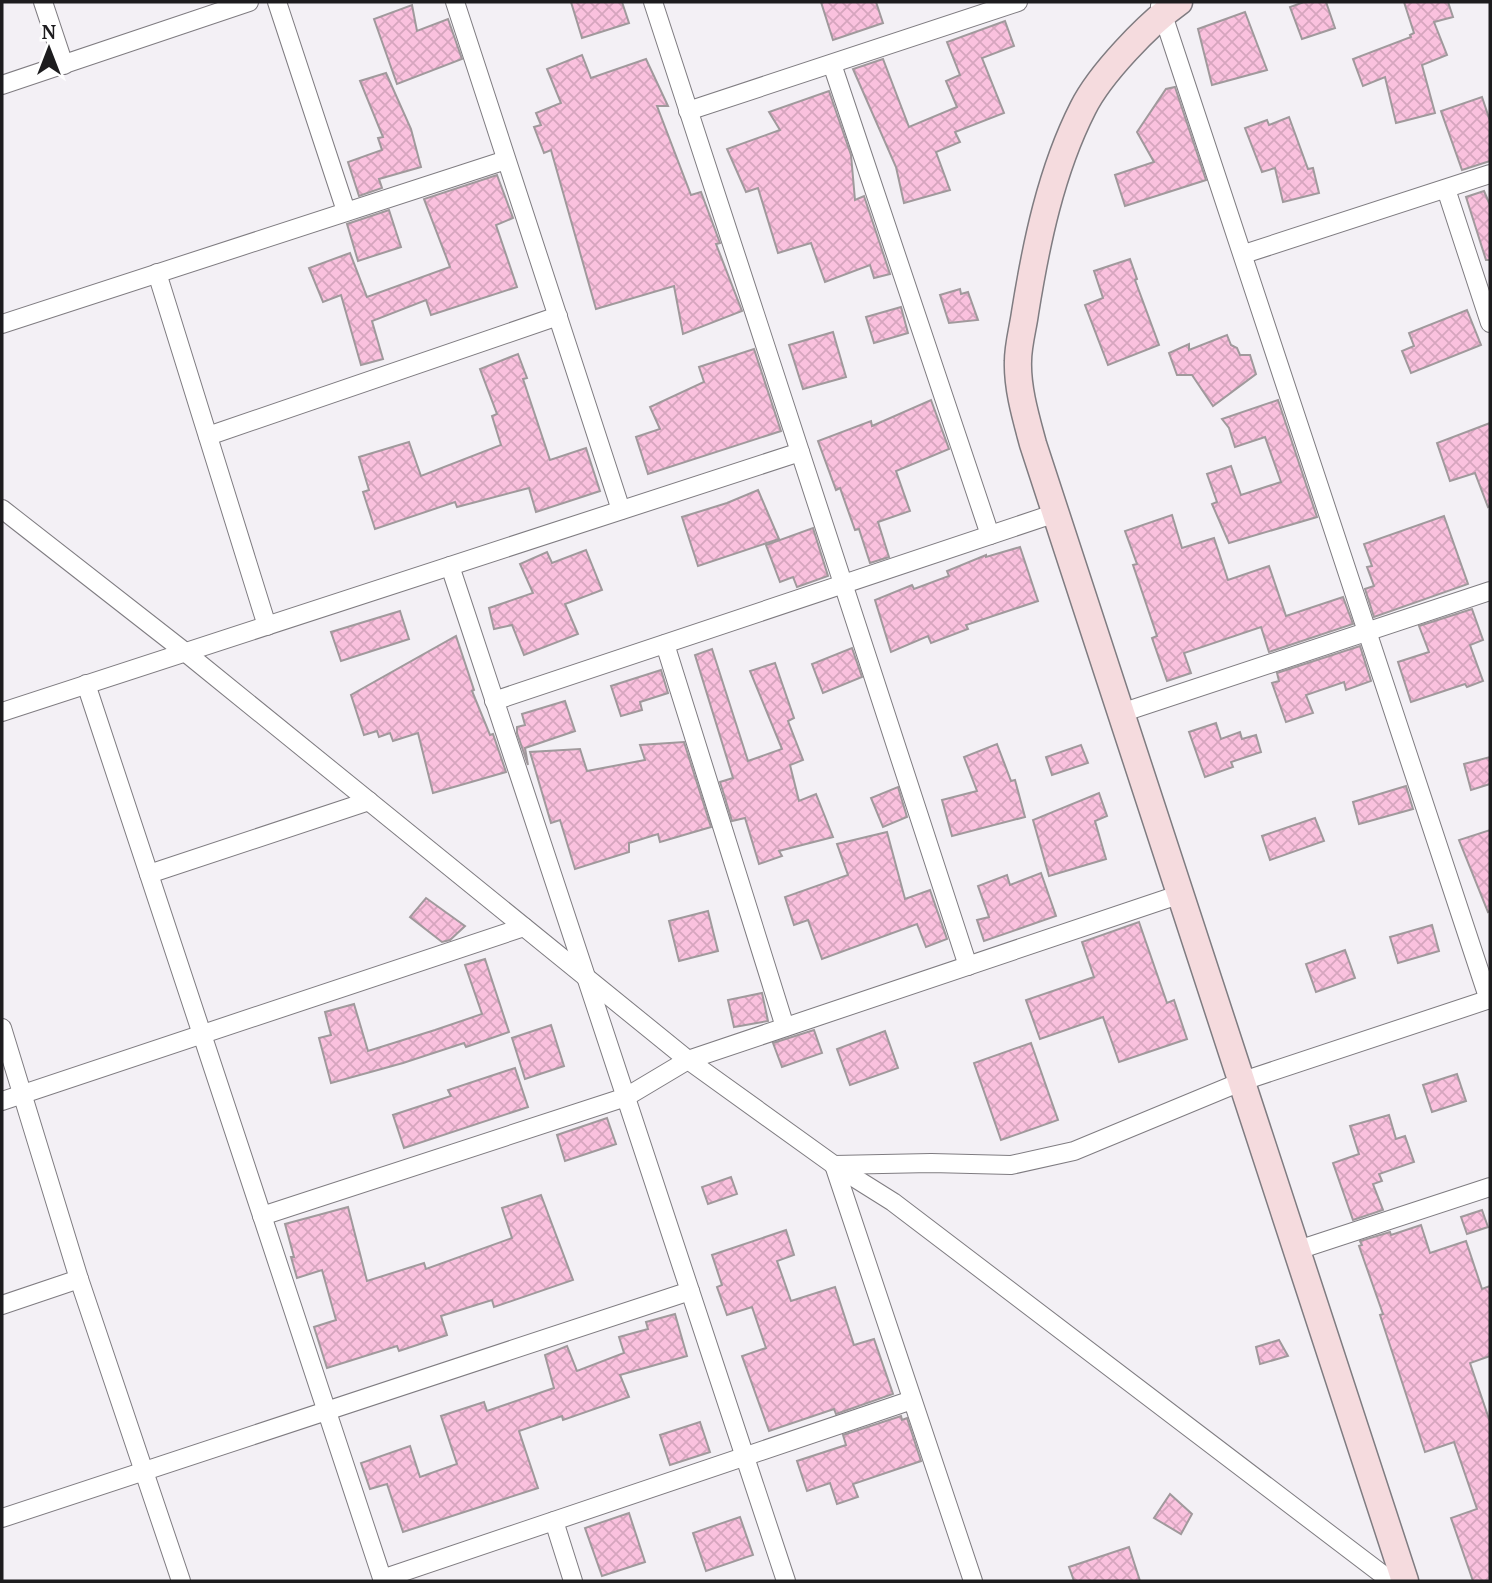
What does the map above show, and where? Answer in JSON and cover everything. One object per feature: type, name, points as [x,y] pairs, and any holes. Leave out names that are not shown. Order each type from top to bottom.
[{"type":"street","points":[[43,2],[64,65]]},
{"type":"street","points":[[2,85],[249,2]]},
{"type":"street","points":[[277,2],[346,211]]},
{"type":"street","points":[[455,2],[621,510]]},
{"type":"street","points":[[653,2],[968,966]]},
{"type":"street","points":[[688,111],[832,64],[989,6],[1018,2]]},
{"type":"street","points":[[834,1165],[1011,1165],[1074,1151],[1242,1081],[1490,999],[1244,254],[1167,6],[1118,59],[1083,107],[1053,183],[1030,278],[1018,361],[1023,403],[1033,444],[1121,713],[1181,894],[1242,1081],[1298,1250],[1405,1581]]},
{"type":"street","points":[[832,64],[990,535]]},
{"type":"street","points":[[2,324],[506,160]]},
{"type":"street","points":[[1244,254],[1490,174]]},
{"type":"street","points":[[1446,189],[1490,323]]},
{"type":"street","points":[[157,273],[267,625]]},
{"type":"street","points":[[208,436],[558,316]]},
{"type":"street","points":[[2,712],[800,452]]},
{"type":"street","points":[[495,701],[1056,513]]},
{"type":"street","points":[[6,517],[185,652],[688,1060],[834,1165],[893,1202],[1391,1581]]},
{"type":"street","points":[[450,566],[786,1581]]},
{"type":"street","points":[[1121,713],[1490,591]]},
{"type":"street","points":[[665,644],[785,1027]]},
{"type":"street","points":[[86,684],[382,1580],[912,1400]]},
{"type":"street","points":[[149,874],[369,801]]},
{"type":"street","points":[[261,1216],[626,1097],[688,1060],[1181,894]]},
{"type":"street","points":[[2,1101],[524,927]]},
{"type":"street","points":[[2,1028],[79,1279],[181,1581]]},
{"type":"street","points":[[834,1165],[973,1581]]},
{"type":"street","points":[[1298,1250],[1490,1187]]},
{"type":"street","points":[[2,1305],[79,1279]]},
{"type":"street","points":[[2,1518],[690,1292]]},
{"type":"street","points":[[554,1521],[573,1581]]},
{"type":"building","points":[[571,2],[622,2],[629,23],[582,38]]},
{"type":"building","points":[[821,2],[876,2],[883,23],[833,40]]},
{"type":"building","points":[[1304,2],[1326,2],[1335,28],[1302,39],[1290,7]]},
{"type":"building","points":[[1404,2],[1448,2],[1453,17],[1434,22],[1447,55],[1422,65],[1435,113],[1396,123],[1385,77],[1363,86],[1353,59],[1411,37],[1414,33]]},
{"type":"building","points":[[412,5],[417,31],[448,19],[462,59],[397,84],[374,19]]},
{"type":"building","points":[[1245,12],[1267,70],[1212,85],[1198,29]]},
{"type":"building","points":[[1005,21],[1014,46],[982,58],[1004,113],[955,132],[960,142],[936,152],[950,190],[904,203],[896,167],[853,69],[883,59],[909,127],[957,107],[946,81],[960,75],[947,42]]},
{"type":"building","points":[[582,55],[591,78],[646,59],[668,106],[657,106],[691,195],[701,192],[720,243],[716,244],[742,311],[683,334],[674,286],[596,309],[551,150],[544,153],[534,127],[541,125],[536,113],[561,103],[547,69]]},
{"type":"building","points":[[386,73],[411,129],[421,167],[379,179],[382,188],[359,196],[348,162],[382,150],[378,138],[383,137],[360,81]]},
{"type":"building","points":[[1175,87],[1206,180],[1125,206],[1115,175],[1154,162],[1137,132],[1166,89]]},
{"type":"building","points":[[829,91],[851,155],[855,200],[864,196],[890,274],[874,278],[870,265],[825,282],[811,243],[778,253],[758,188],[746,192],[727,149],[780,130],[769,112]]},
{"type":"building","points":[[1482,97],[1490,121],[1490,161],[1462,170],[1441,111]]},
{"type":"building","points":[[1289,117],[1308,169],[1313,168],[1319,193],[1283,202],[1275,168],[1262,172],[1245,128],[1267,120],[1269,125]]},
{"type":"building","points":[[497,175],[513,218],[496,225],[517,287],[431,315],[426,300],[372,321],[383,359],[361,365],[341,295],[323,302],[309,268],[350,253],[367,297],[450,267],[424,199]]},
{"type":"building","points":[[1484,191],[1490,205],[1490,260],[1486,260],[1466,197]]},
{"type":"building","points":[[389,210],[401,247],[358,261],[347,224]]},
{"type":"building","points":[[1130,259],[1159,345],[1108,365],[1085,305],[1103,298],[1094,271]]},
{"type":"building","points":[[960,289],[961,294],[968,292],[978,320],[949,323],[940,295]]},
{"type":"building","points":[[901,307],[908,333],[874,343],[866,317]]},
{"type":"building","points":[[1467,310],[1481,345],[1411,373],[1402,351],[1414,346],[1409,333]]},
{"type":"building","points":[[833,332],[846,377],[803,389],[789,345]]},
{"type":"building","points":[[1227,335],[1240,355],[1250,355],[1256,374],[1213,406],[1192,375],[1177,375],[1169,353],[1189,344],[1189,350]]},
{"type":"building","points":[[754,349],[781,431],[648,474],[636,437],[660,429],[650,407],[704,382],[699,367]]},
{"type":"building","points":[[518,354],[527,378],[523,379],[550,460],[586,448],[600,491],[536,512],[529,488],[457,507],[455,502],[375,529],[363,492],[369,490],[359,457],[409,442],[421,476],[501,445],[492,416],[497,414],[480,369]]},
{"type":"building","points":[[931,400],[949,449],[896,471],[910,511],[878,522],[889,557],[870,563],[859,529],[855,530],[840,488],[836,490],[818,441],[871,421],[872,426]]},
{"type":"building","points":[[1278,400],[1317,517],[1229,543],[1212,504],[1217,502],[1207,474],[1231,466],[1241,495],[1281,482],[1265,437],[1235,447],[1229,428],[1222,419]]},
{"type":"building","points":[[1490,423],[1488,507],[1475,473],[1450,481],[1437,443]]},
{"type":"building","points":[[758,490],[779,539],[698,566],[682,517]]},
{"type":"building","points":[[1172,515],[1182,548],[1214,538],[1228,580],[1269,566],[1286,616],[1343,597],[1353,624],[1269,652],[1261,627],[1184,653],[1191,673],[1167,681],[1152,638],[1157,636],[1133,565],[1137,564],[1125,531]]},
{"type":"building","points":[[1444,516],[1468,584],[1374,617],[1365,589],[1374,586],[1367,567],[1372,566],[1364,544]]},
{"type":"building","points":[[813,528],[828,576],[797,587],[793,577],[780,582],[766,545]]},
{"type":"building","points":[[1020,547],[1038,601],[966,625],[968,629],[931,643],[928,636],[891,652],[875,600],[912,585],[914,589],[949,576],[947,571],[986,555]]},
{"type":"building","points":[[586,550],[602,590],[565,604],[578,634],[524,655],[512,625],[494,629],[489,608],[533,593],[520,564],[547,552],[552,563]]},
{"type":"building","points":[[1472,609],[1483,640],[1470,645],[1483,681],[1467,687],[1465,684],[1411,702],[1398,662],[1429,652],[1419,626]]},
{"type":"building","points":[[400,611],[409,639],[341,661],[331,632]]},
{"type":"building","points":[[456,636],[474,690],[472,691],[490,735],[493,734],[506,772],[433,793],[418,733],[393,741],[390,733],[379,737],[377,731],[364,735],[351,695]]},
{"type":"building","points":[[1360,646],[1371,681],[1346,690],[1344,682],[1306,695],[1313,713],[1286,722],[1272,683],[1279,681],[1277,673]]},
{"type":"building","points":[[852,648],[862,677],[823,693],[812,664]]},
{"type":"building","points":[[712,649],[748,761],[782,749],[750,671],[775,663],[794,718],[788,721],[803,760],[790,765],[799,801],[816,794],[833,837],[779,851],[782,856],[759,864],[745,818],[732,821],[720,782],[733,778],[695,655]]},
{"type":"building","points":[[661,670],[668,693],[640,702],[642,710],[621,716],[611,686]]},
{"type":"building","points":[[565,701],[575,731],[525,748],[528,765],[517,733],[517,727],[525,725],[522,714]]},
{"type":"building","points":[[1216,723],[1221,739],[1240,732],[1242,739],[1256,735],[1261,752],[1231,762],[1233,767],[1205,777],[1189,732]]},
{"type":"building","points":[[684,742],[711,827],[660,842],[658,834],[629,843],[629,852],[575,869],[560,820],[551,823],[530,752],[580,749],[587,771],[645,760],[640,745]]},
{"type":"building","points":[[997,744],[1011,781],[1015,780],[1025,817],[952,836],[942,800],[977,791],[964,757]]},
{"type":"building","points":[[1081,745],[1088,763],[1052,775],[1046,757]]},
{"type":"building","points":[[1490,757],[1490,784],[1471,790],[1464,764]]},
{"type":"building","points":[[1406,786],[1413,809],[1359,824],[1353,802]]},
{"type":"building","points":[[898,787],[907,817],[883,827],[871,798]]},
{"type":"building","points":[[1099,793],[1107,816],[1095,821],[1106,859],[1049,876],[1033,820]]},
{"type":"building","points":[[1315,818],[1324,841],[1270,860],[1262,836]]},
{"type":"building","points":[[1490,830],[1490,911],[1488,912],[1459,840]]},
{"type":"building","points":[[887,832],[905,899],[930,890],[947,939],[926,947],[917,924],[822,959],[808,920],[794,925],[785,897],[848,875],[837,844]]},
{"type":"building","points":[[1041,873],[1056,916],[984,941],[977,920],[989,917],[978,886],[1007,875],[1010,885]]},
{"type":"building","points":[[426,898],[465,926],[450,940],[442,942],[410,917]]},
{"type":"building","points":[[708,911],[718,951],[679,961],[669,921]]},
{"type":"building","points":[[1139,922],[1167,1003],[1174,1000],[1187,1039],[1119,1062],[1103,1017],[1040,1039],[1026,1000],[1094,977],[1082,942]]},
{"type":"building","points":[[1432,925],[1439,951],[1398,963],[1390,937]]},
{"type":"building","points":[[1345,950],[1355,978],[1316,992],[1306,964]]},
{"type":"building","points":[[485,959],[509,1032],[466,1047],[464,1043],[331,1083],[319,1038],[331,1035],[325,1012],[354,1004],[368,1051],[435,1030],[482,1014],[465,965]]},
{"type":"building","points":[[762,993],[768,1021],[734,1027],[728,1000]]},
{"type":"building","points":[[551,1025],[564,1066],[525,1079],[512,1038]]},
{"type":"building","points":[[814,1030],[822,1053],[782,1067],[773,1043]]},
{"type":"building","points":[[885,1031],[898,1068],[850,1085],[837,1049]]},
{"type":"building","points":[[1031,1043],[1058,1120],[1001,1140],[974,1063]]},
{"type":"building","points":[[515,1068],[528,1107],[404,1148],[393,1115],[451,1096],[448,1090]]},
{"type":"building","points":[[1457,1074],[1466,1101],[1432,1112],[1423,1085]]},
{"type":"building","points":[[1389,1115],[1396,1139],[1405,1136],[1414,1162],[1379,1174],[1382,1181],[1373,1184],[1383,1210],[1353,1220],[1333,1163],[1359,1154],[1350,1126]]},
{"type":"building","points":[[607,1118],[616,1144],[565,1161],[557,1135]]},
{"type":"building","points":[[731,1177],[737,1194],[708,1204],[702,1187]]},
{"type":"building","points":[[541,1195],[573,1280],[494,1307],[492,1300],[441,1316],[447,1335],[399,1351],[397,1346],[327,1368],[314,1327],[336,1320],[322,1270],[297,1278],[285,1224],[348,1207],[367,1281],[424,1263],[426,1269],[512,1238],[502,1208]]},
{"type":"building","points":[[1482,1210],[1488,1227],[1467,1234],[1461,1217]]},
{"type":"building","points":[[1421,1225],[1430,1253],[1466,1241],[1482,1289],[1490,1286],[1490,1356],[1470,1363],[1490,1422],[1490,1581],[1473,1581],[1451,1518],[1477,1509],[1454,1442],[1425,1452],[1380,1315],[1383,1314],[1359,1246],[1362,1245],[1360,1241]]},
{"type":"building","points":[[786,1230],[794,1255],[777,1261],[791,1301],[835,1287],[854,1345],[874,1339],[893,1394],[836,1414],[834,1409],[769,1431],[742,1356],[766,1348],[752,1307],[727,1315],[717,1287],[722,1285],[712,1255]]},
{"type":"building","points":[[675,1314],[687,1356],[620,1375],[629,1397],[563,1420],[562,1416],[519,1431],[538,1488],[403,1532],[387,1484],[370,1489],[361,1463],[410,1446],[420,1477],[457,1464],[441,1416],[484,1402],[487,1411],[554,1388],[545,1355],[567,1346],[577,1371],[624,1353],[619,1337],[648,1329],[646,1322]]},
{"type":"building","points":[[1279,1340],[1288,1356],[1260,1364],[1256,1347]]},
{"type":"building","points":[[901,1416],[902,1420],[907,1418],[921,1461],[853,1484],[858,1497],[837,1504],[830,1483],[807,1491],[797,1461],[846,1445],[843,1435]]},
{"type":"building","points":[[700,1422],[710,1452],[670,1465],[660,1435]]},
{"type":"building","points":[[1170,1494],[1192,1514],[1181,1534],[1154,1518]]},
{"type":"building","points":[[629,1513],[645,1562],[602,1576],[585,1528]]},
{"type":"building","points":[[740,1517],[753,1555],[706,1571],[693,1533]]},
{"type":"building","points":[[1129,1547],[1140,1581],[1074,1581],[1069,1567]]}]
